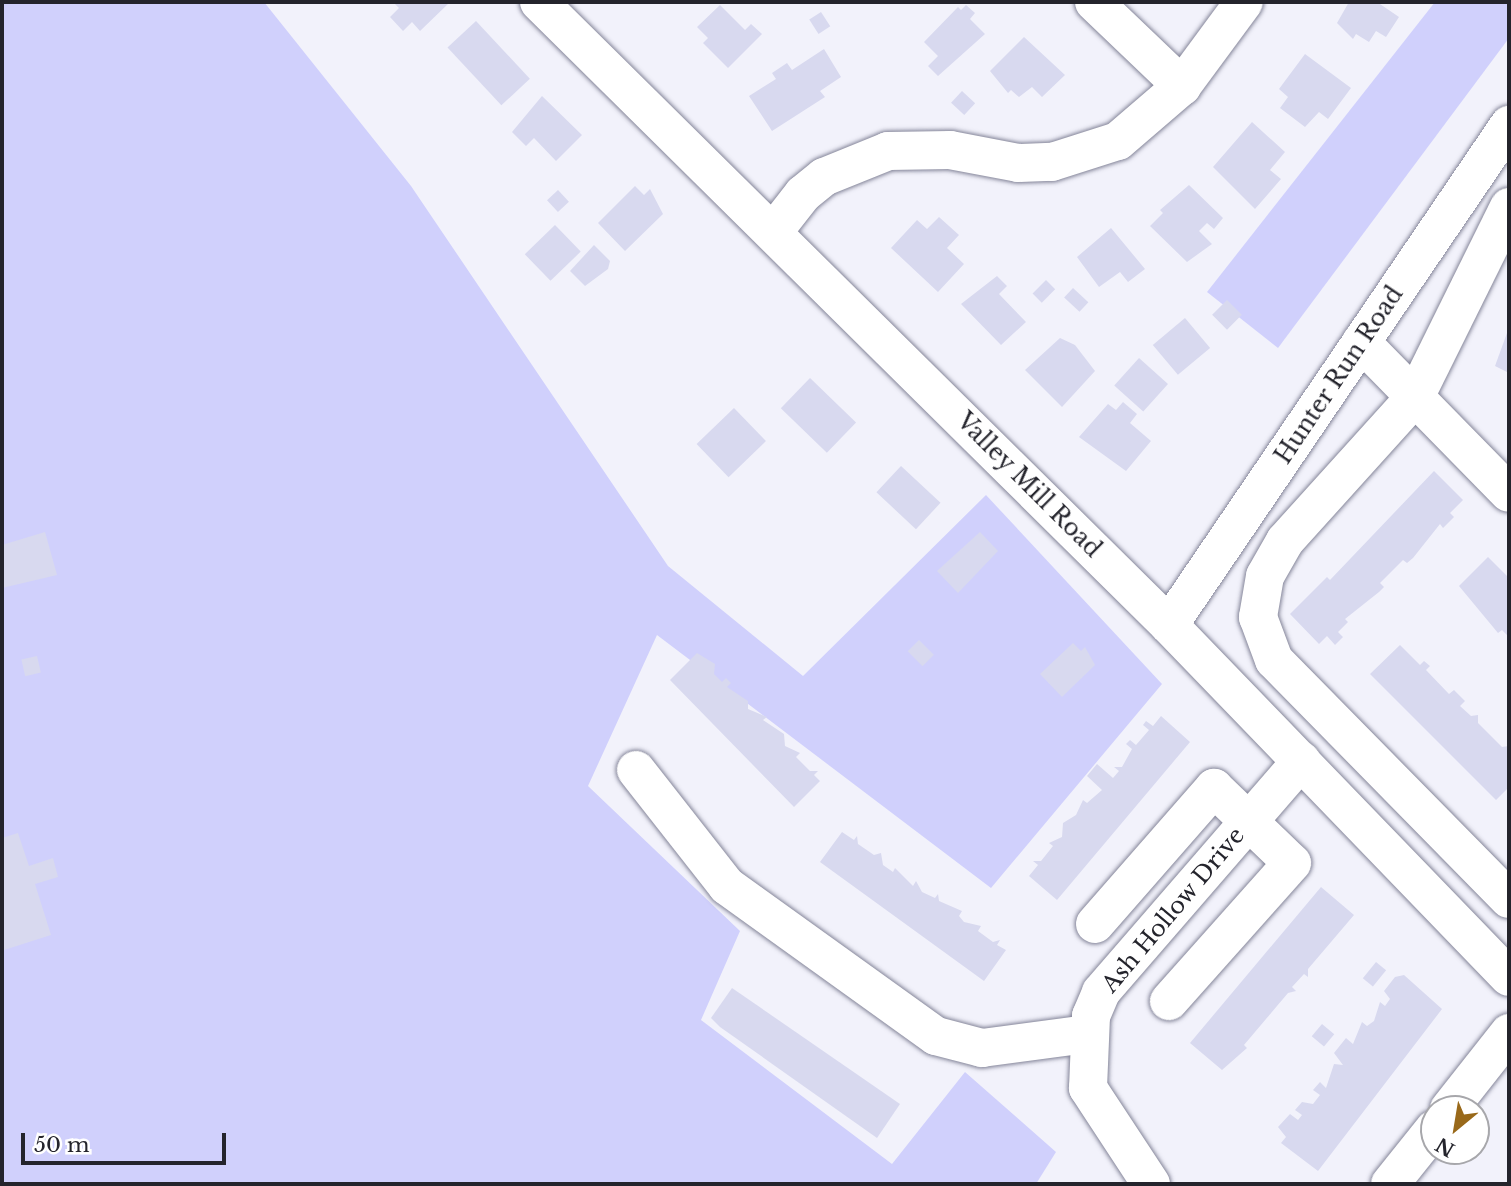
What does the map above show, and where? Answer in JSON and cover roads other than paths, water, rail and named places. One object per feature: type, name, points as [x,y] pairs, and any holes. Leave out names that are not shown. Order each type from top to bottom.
[{"type":"street","name":"Valley Mill Road","points":[[539,2],[1170,625],[1509,977]]},
{"type":"street","points":[[1094,2],[1182,86]]},
{"type":"street","points":[[774,232],[803,194],[855,161],[922,148],[1018,163],[1086,155],[1147,122],[1182,86],[1244,2]]},
{"type":"street","name":"Hunter Run Road","points":[[1170,625],[1509,125]]},
{"type":"street","points":[[1509,207],[1415,397],[1285,541],[1265,576],[1258,617],[1274,660],[1509,899]]},
{"type":"street","points":[[1361,342],[1509,493]]},
{"type":"street","name":"Ash Hollow Drive","points":[[1151,1184],[1088,1088],[1087,1034],[1101,992],[1301,761]]},
{"type":"street","points":[[636,769],[727,886],[936,1036],[982,1048],[1087,1034]]},
{"type":"street","points":[[1095,924],[1214,788],[1292,863],[1169,1001]]},
{"type":"street","points":[[1460,1095],[1509,1033]]},
{"type":"street","points":[[1390,1184],[1420,1146]]}]
